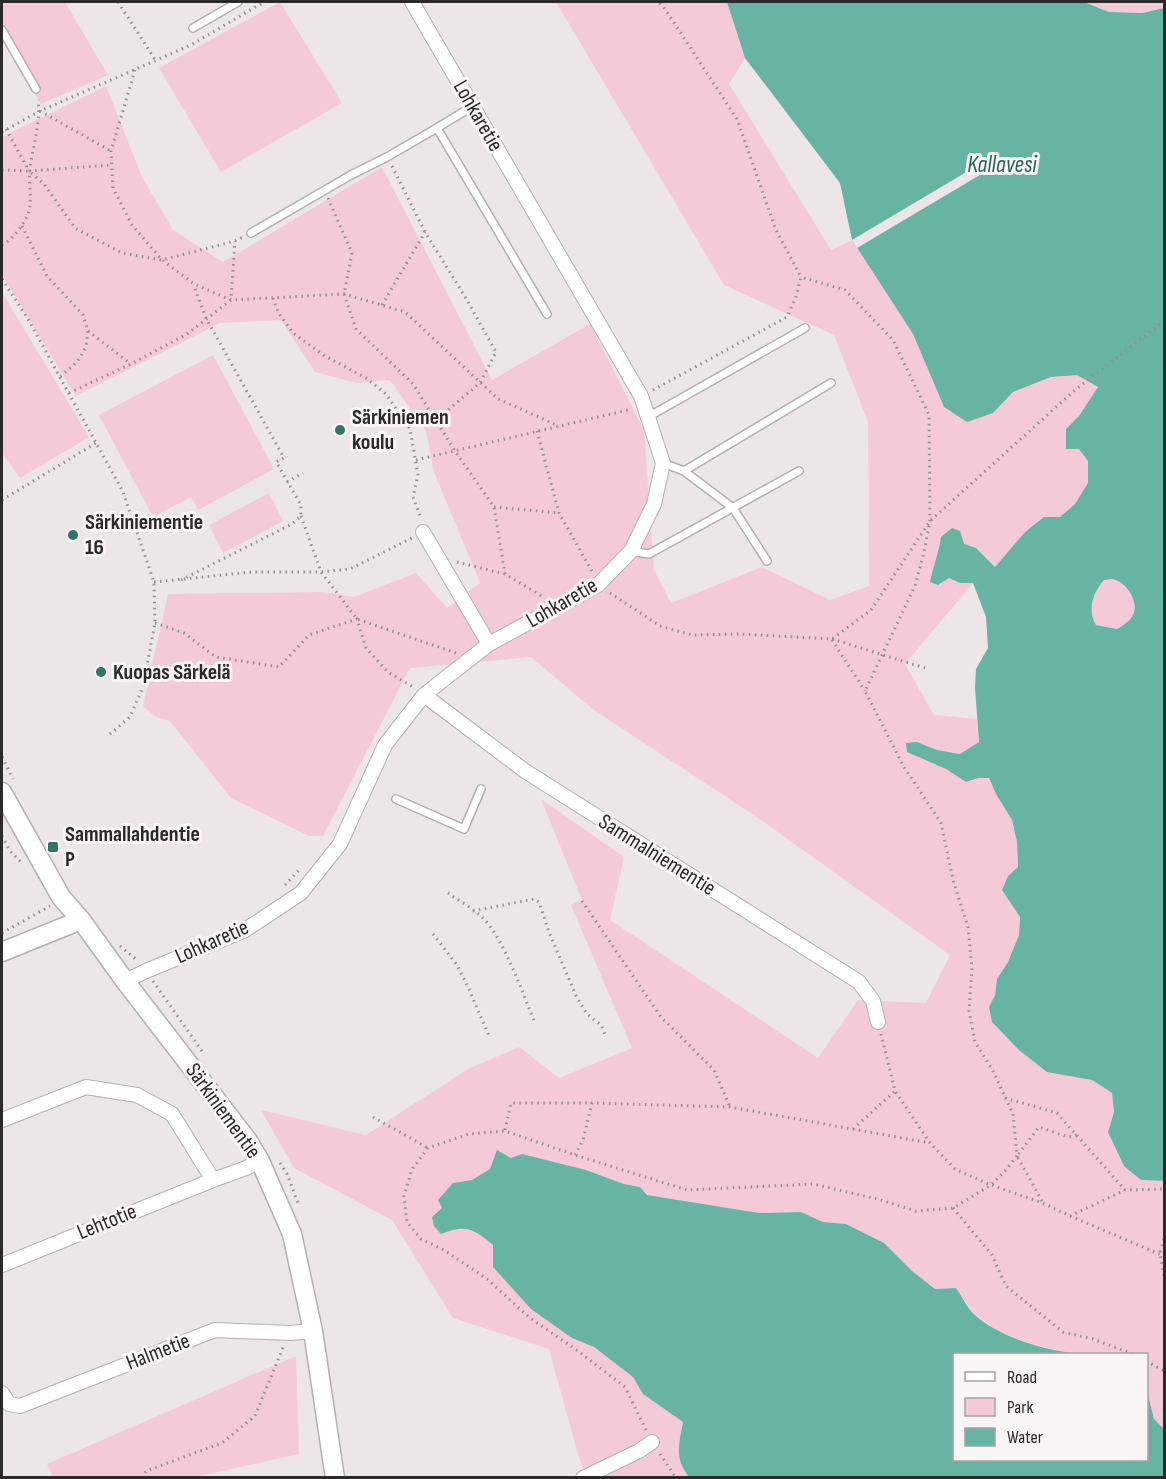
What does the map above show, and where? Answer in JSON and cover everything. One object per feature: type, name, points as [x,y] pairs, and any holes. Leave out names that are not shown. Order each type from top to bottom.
[{"type":"street","name":"Lohkaretie","points":[[125,981],[245,930],[301,893],[340,844],[385,745],[424,695],[489,644],[598,585],[631,551],[654,504],[663,463],[648,417],[412,2]]},
{"type":"street","points":[[423,532],[489,644]]},
{"type":"street","name":"Sammalniementie","points":[[424,695],[525,771],[859,982],[873,1001],[878,1022]]},
{"type":"street","name":"Särkiniementie","points":[[2,792],[61,897],[81,920],[248,1141],[260,1161],[292,1234],[313,1331],[335,1478]]},
{"type":"street","points":[[2,952],[81,920]]},
{"type":"street","points":[[2,1120],[86,1087],[137,1095],[172,1114],[213,1180]]},
{"type":"street","name":"Lehtotie","points":[[2,1265],[260,1161]]},
{"type":"street","name":"Halmetie","points":[[5,1398],[20,1406],[215,1330],[290,1333],[313,1331]]},
{"type":"street","points":[[583,1478],[639,1451],[652,1442]]},
{"type":"lane","points":[[193,28],[238,2]]},
{"type":"lane","points":[[2,30],[36,89]]},
{"type":"lane","points":[[251,233],[473,106]]},
{"type":"lane","points":[[437,128],[547,314]]},
{"type":"lane","points":[[648,417],[805,328]]},
{"type":"lane","points":[[684,471],[831,383]]},
{"type":"lane","points":[[663,463],[684,471],[733,508],[767,561]]},
{"type":"lane","points":[[631,551],[649,554],[799,471]]},
{"type":"lane","points":[[396,799],[464,829],[481,789]]},
{"type":"path","points":[[118,2],[156,61]]},
{"type":"path","points":[[2,132],[40,111],[191,45],[264,2]]},
{"type":"path","points":[[416,460],[559,426],[639,402],[787,317],[796,297],[801,277],[776,230],[737,119],[663,6],[658,2]]},
{"type":"path","points":[[135,70],[111,151],[112,188],[132,225],[162,260],[194,284],[231,300],[344,294],[405,312],[498,399],[559,426]]},
{"type":"path","points":[[2,245],[8,242],[22,226],[29,212],[29,171],[40,111],[36,89]]},
{"type":"path","points":[[40,111],[111,151]]},
{"type":"path","points":[[6,129],[29,171],[44,184],[75,228],[122,253],[162,260],[235,241],[251,233]]},
{"type":"path","points":[[387,157],[425,232],[496,352],[480,383],[436,420]]},
{"type":"path","points":[[2,170],[29,171],[111,165]]},
{"type":"path","points":[[324,190],[352,253],[344,294],[356,329],[413,384],[494,507],[505,574]]},
{"type":"path","points":[[22,226],[47,276],[83,315],[88,331],[86,347],[77,362],[60,377]]},
{"type":"path","points":[[382,305],[425,232]]},
{"type":"path","points":[[231,300],[235,241]]},
{"type":"path","points":[[801,277],[845,290],[893,340],[929,415],[930,521],[924,552],[915,586],[865,691]]},
{"type":"path","points":[[2,279],[28,319],[123,492],[154,582],[155,624],[142,687],[130,717],[109,735]]},
{"type":"path","points":[[194,284],[206,318],[284,458],[276,462],[301,505],[301,516],[321,572],[357,619],[366,648],[388,672],[424,695]]},
{"type":"path","points":[[154,582],[252,572],[321,572],[350,569],[423,532],[424,527],[413,497],[418,475],[410,429],[386,394],[366,378],[326,356],[293,333],[278,312],[273,298]]},
{"type":"path","points":[[69,393],[187,334],[231,300]]},
{"type":"path","points":[[832,639],[871,610],[930,521],[1075,390],[1164,321]]},
{"type":"path","points":[[88,331],[131,364]]},
{"type":"path","points":[[537,431],[559,513],[593,571],[598,585],[660,626],[692,634],[832,639],[926,668]]},
{"type":"path","points":[[2,500],[96,443]]},
{"type":"path","points":[[287,482],[303,473]]},
{"type":"path","points":[[494,507],[559,513]]},
{"type":"path","points":[[181,580],[292,524],[301,516]]},
{"type":"path","points":[[438,557],[505,574],[546,598]]},
{"type":"path","points":[[155,624],[184,633],[216,657],[279,667],[309,635],[357,619],[456,652]]},
{"type":"path","points":[[832,639],[865,691],[904,767],[941,823],[953,880],[968,927],[972,968],[969,1011],[975,1042],[993,1071],[1013,1114],[1017,1156],[1043,1203]]},
{"type":"path","points":[[2,775],[9,771]]},
{"type":"path","points":[[448,893],[483,918],[494,933],[536,1023]]},
{"type":"path","points":[[2,933],[50,906],[61,897]]},
{"type":"path","points":[[473,911],[534,899],[539,902],[577,998],[587,1014],[602,1025],[605,1034]]},
{"type":"path","points":[[582,901],[661,1017],[714,1070],[730,1107]]},
{"type":"path","points":[[433,934],[457,964],[489,1036]]},
{"type":"path","points":[[878,1022],[895,1091],[930,1143],[955,1169],[991,1185],[1043,1203],[1164,1256]]},
{"type":"path","points":[[853,1129],[895,1091]]},
{"type":"path","points":[[1005,1098],[1057,1113],[1125,1190]]},
{"type":"path","points":[[505,1131],[511,1102],[592,1103],[730,1107],[930,1143]]},
{"type":"path","points":[[575,1155],[583,1140],[592,1103]]},
{"type":"path","points":[[373,1117],[428,1148]]},
{"type":"path","points":[[676,1478],[652,1442],[625,1387],[530,1318],[487,1280],[444,1250],[421,1239],[407,1222],[404,1196],[412,1169],[428,1148],[469,1134],[505,1131],[687,1190],[813,1184],[916,1211],[952,1208],[991,1185],[1005,1171],[1039,1127],[1068,1137],[1077,1135]]},
{"type":"path","points":[[1070,1216],[1125,1190],[1164,1188]]},
{"type":"path","points":[[952,1208],[992,1255],[1006,1286],[1064,1332],[1093,1339],[1130,1353]]},
{"type":"path","points":[[1164,1239],[1160,1253],[1164,1277]]},
{"type":"path","points":[[142,1478],[146,1471],[222,1443],[255,1416],[290,1333]]},
{"type":"path","points":[[1148,1362],[1164,1371]]},
{"type":"green space","points":[[2,2],[65,2],[108,75],[41,104],[2,39]]},
{"type":"green space","points":[[280,2],[342,103],[221,172],[159,68]]},
{"type":"green space","points":[[556,2],[727,2],[745,58],[729,84],[831,250],[852,240],[913,334],[944,407],[993,413],[1013,392],[1051,377],[1077,374],[1098,387],[1079,416],[1066,429],[1088,461],[1088,483],[1075,504],[1060,517],[1044,517],[1025,532],[995,567],[976,548],[941,537],[934,565],[952,578],[961,582],[973,583],[905,664],[934,715],[977,719],[979,743],[960,754],[937,750],[917,742],[930,762],[966,782],[978,778],[989,778],[1012,820],[1017,842],[1018,867],[1008,876],[1002,890],[1020,917],[1019,935],[1008,962],[997,979],[995,995],[989,1007],[1047,1071],[1092,1080],[1112,1093],[1114,1112],[1108,1132],[1141,1180],[1164,1181],[1164,1429],[1154,1419],[1148,1395],[1148,1353],[1068,1353],[1028,1343],[1000,1332],[974,1314],[956,1288],[935,1289],[846,1224],[823,1222],[801,1212],[759,1213],[647,1195],[640,1187],[624,1184],[586,1170],[490,1169],[472,1180],[453,1183],[438,1200],[442,1208],[441,1234],[457,1229],[469,1230],[493,1245],[493,1267],[572,1338],[594,1347],[633,1377],[643,1394],[683,1422],[681,1451],[683,1466],[689,1477],[586,1477],[549,1349],[453,1318],[392,1220],[294,1168],[261,1110],[366,1135],[468,1069],[519,1047],[559,1078],[632,1048],[571,905],[582,900],[541,799],[624,857],[610,920],[818,1058],[858,1000],[926,1003],[950,955],[761,820],[594,710],[531,657],[410,668],[323,836],[309,836],[231,798],[170,721],[156,717],[143,706],[168,594],[324,592],[354,597],[416,573],[447,608],[480,583],[434,472],[426,431],[390,380],[357,383],[315,372],[281,320],[220,323],[76,396],[2,275],[2,137],[106,86],[142,177],[173,230],[223,262],[382,167],[492,380],[590,324],[644,430],[654,570],[671,603],[762,567],[830,600],[869,586],[868,422],[834,335],[724,285]]},
{"type":"green space","points":[[1084,2],[1164,2],[1164,8],[1142,13],[1109,12]]},
{"type":"green space","points":[[2,292],[89,437],[20,478],[2,453]]},
{"type":"green space","points":[[213,355],[274,469],[198,510],[191,497],[153,517],[99,415]]},
{"type":"green space","points":[[269,493],[283,521],[223,553],[209,525]]},
{"type":"green space","points":[[1113,579],[1127,589],[1135,606],[1130,619],[1116,629],[1096,625],[1092,613],[1092,601],[1097,590],[1104,580]]},
{"type":"green space","points":[[296,1356],[299,1454],[196,1477],[53,1477],[47,1464]]},
{"type":"water","name":"Kallavesi","points":[[727,2],[1084,2],[1109,12],[1142,13],[1164,8],[1164,1181],[1141,1180],[1124,1166],[1108,1132],[1114,1112],[1112,1093],[1092,1080],[1047,1072],[1019,1050],[992,1022],[989,1007],[995,995],[997,979],[1008,962],[1019,935],[1020,917],[1002,890],[1008,876],[1018,867],[1017,842],[1012,820],[989,778],[978,778],[966,782],[946,769],[907,752],[906,743],[917,742],[937,750],[960,754],[979,742],[976,669],[988,648],[986,617],[973,583],[960,583],[949,578],[938,585],[930,582],[941,537],[952,528],[960,531],[964,544],[976,548],[995,567],[1025,532],[1044,517],[1060,517],[1075,504],[1088,483],[1088,461],[1079,449],[1066,449],[1066,429],[1079,416],[1098,387],[1077,375],[1051,377],[1013,392],[993,413],[967,422],[944,407],[913,334],[852,240],[840,183],[745,58]],"holes":[[[1104,580],[1116,580],[1124,585],[1134,600],[1133,615],[1117,629],[1096,625],[1092,613],[1094,596]]]},
{"type":"water","points":[[497,1150],[511,1158],[522,1154],[586,1170],[624,1184],[640,1187],[647,1195],[759,1213],[801,1212],[823,1222],[846,1224],[884,1243],[912,1271],[935,1289],[956,1288],[972,1312],[998,1331],[1041,1347],[1070,1353],[953,1353],[953,1461],[1148,1461],[1148,1395],[1154,1419],[1164,1429],[1164,1477],[689,1477],[679,1457],[683,1422],[643,1394],[633,1377],[594,1347],[572,1338],[531,1309],[493,1267],[493,1245],[469,1230],[457,1229],[441,1234],[434,1226],[432,1217],[442,1208],[438,1200],[453,1183],[472,1180],[490,1169]]},
{"type":"pier","points":[[990,158],[995,166],[857,248],[852,240]]},
{"type":"place","name":"Särkiniemen koulu","points":[[340,430]]},
{"type":"place","name":"Särkiniementie 16","points":[[73,535]]},
{"type":"place","name":"Kuopas Särkelä","points":[[101,672]]},
{"type":"place","name":"Sammallahdentie P","points":[[53,847]]}]
